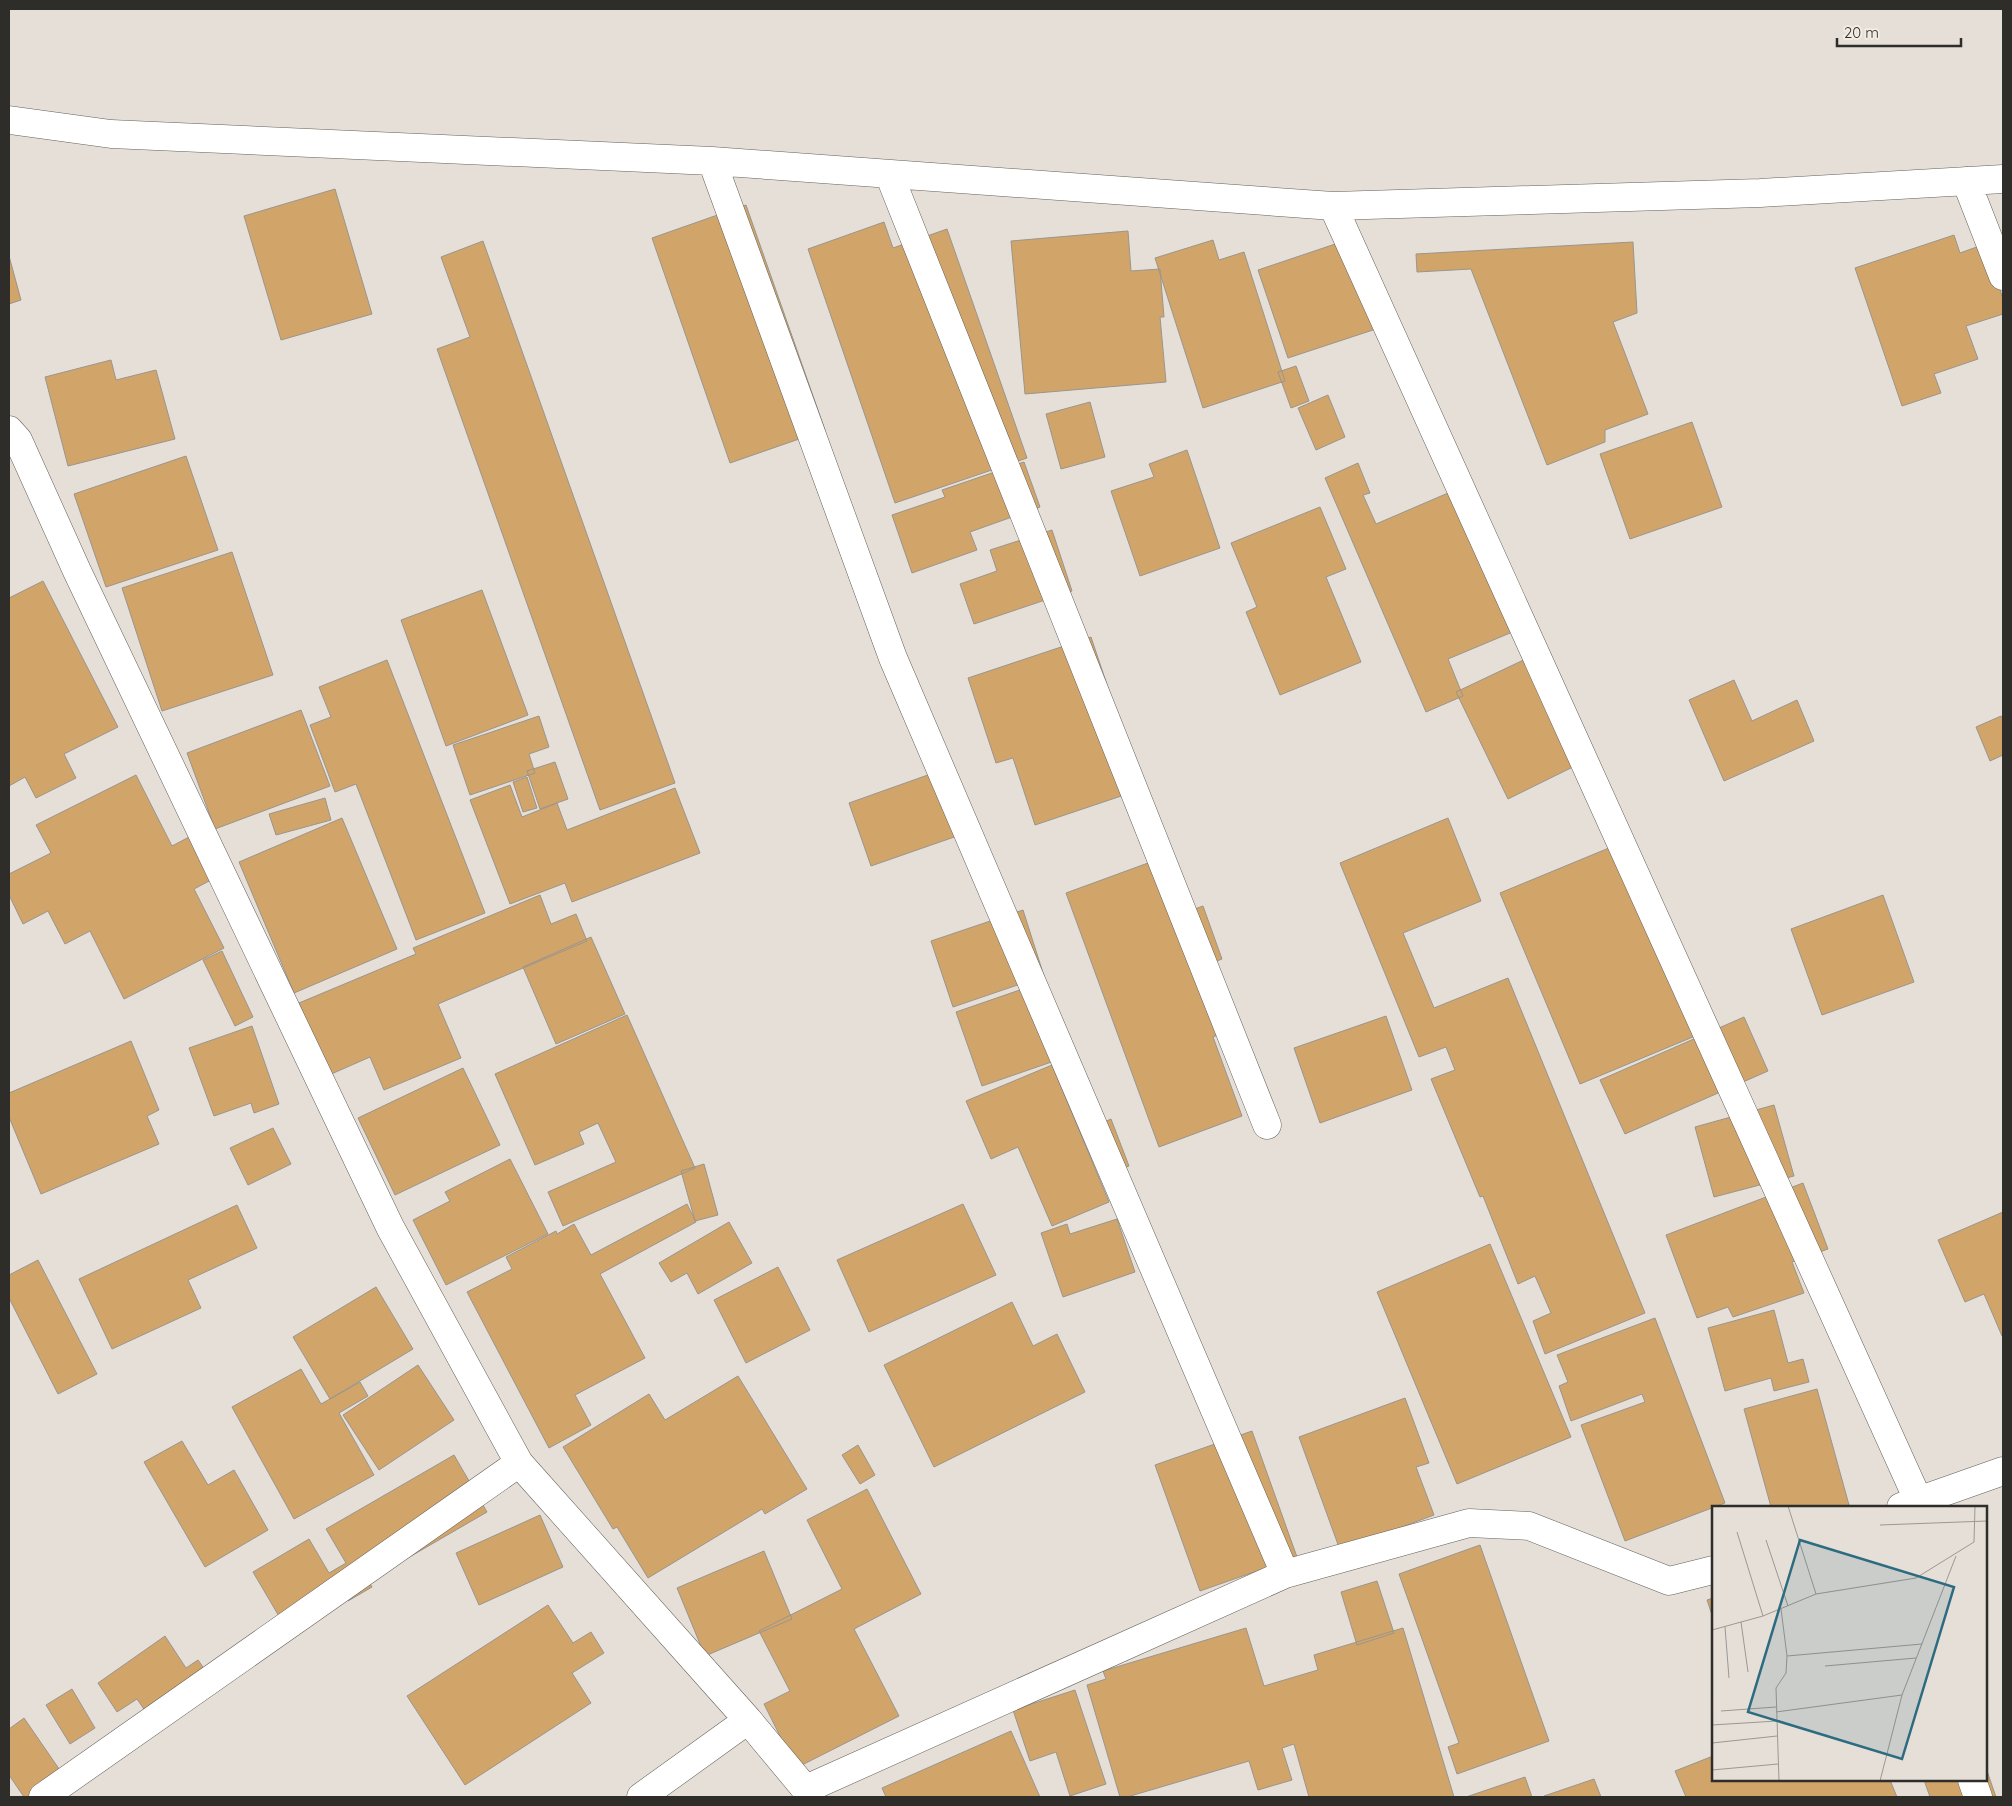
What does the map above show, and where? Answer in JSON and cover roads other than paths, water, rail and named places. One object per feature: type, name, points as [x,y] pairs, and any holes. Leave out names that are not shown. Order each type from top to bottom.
[{"type":"street","points":[[9,120],[111,134],[712,162],[1333,206],[1760,193],[2003,179]]},
{"type":"street","points":[[712,162],[893,658],[1284,1574]]},
{"type":"street","points":[[889,174],[1267,1125]]},
{"type":"street","points":[[1966,181],[2003,276]]},
{"type":"street","points":[[1333,206],[1910,1504],[2003,1472]]},
{"type":"street","points":[[9,430],[18,440],[77,571],[390,1227],[519,1463],[748,1720],[809,1793],[1284,1574],[1469,1523],[1529,1526],[1669,1581],[1712,1570]]},
{"type":"street","points":[[43,1797],[519,1463]]},
{"type":"street","points":[[641,1797],[748,1720]]},
{"type":"street","points":[[1972,1781],[1978,1797]]}]
